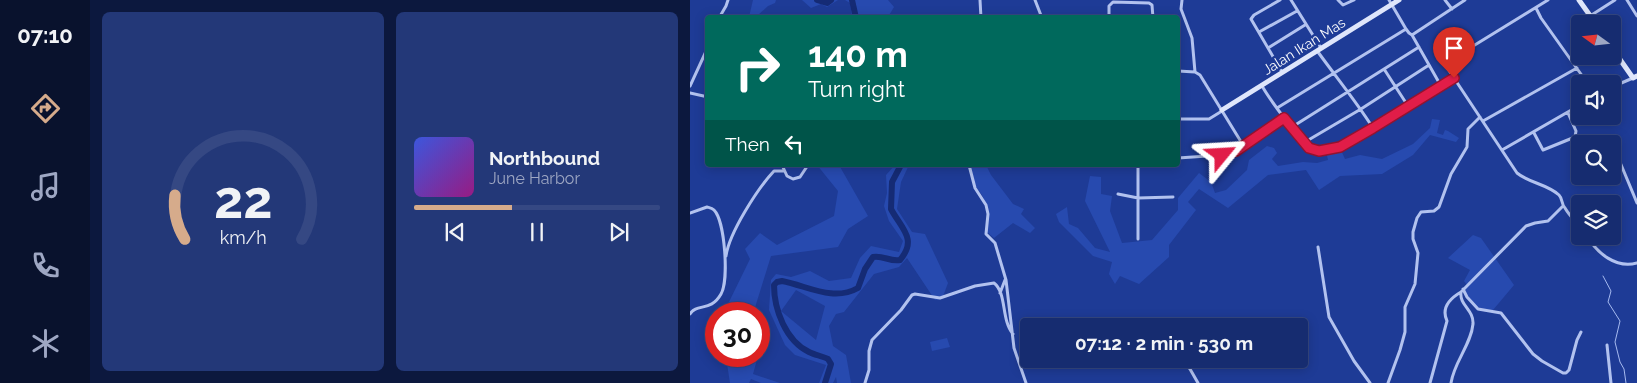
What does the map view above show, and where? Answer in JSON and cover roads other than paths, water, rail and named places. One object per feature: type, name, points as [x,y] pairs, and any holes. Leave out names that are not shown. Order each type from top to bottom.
[{"type":"street","points":[[721,15],[728,0]]},
{"type":"street","points":[[980,0],[980,15]]},
{"type":"street","points":[[1035,0],[1041,15]]},
{"type":"street","points":[[1182,0],[1181,9],[1192,38],[1195,72]]},
{"type":"street","points":[[1280,0],[1252,17],[1252,19],[1282,73]]},
{"type":"street","points":[[1291,0],[1333,74],[1349,91],[1373,128]]},
{"type":"street","points":[[1338,0],[1343,6],[1354,0]]},
{"type":"street","name":"Jalan Ikan Mas","points":[[1222,110],[1320,50],[1390,2],[1398,0]]},
{"type":"street","points":[[1445,0],[1452,9]]},
{"type":"street","points":[[1412,35],[1465,0]]},
{"type":"street","points":[[1548,0],[1452,60],[1448,65],[1454,78],[1516,173],[1522,178],[1558,194],[1562,200],[1562,206],[1571,216]]},
{"type":"street","points":[[1579,0],[1589,15]]},
{"type":"street","points":[[1592,15],[1615,0]]},
{"type":"street","points":[[1627,0],[1637,16]]},
{"type":"street","points":[[1109,15],[1109,6],[1113,2],[1149,3],[1152,5],[1153,15]]},
{"type":"street","points":[[1390,2],[1406,29],[1412,35],[1441,86]]},
{"type":"street","points":[[1536,8],[1582,75]]},
{"type":"street","points":[[1259,32],[1297,11]]},
{"type":"street","points":[[1268,48],[1305,25]]},
{"type":"street","points":[[1277,108],[1406,29]]},
{"type":"street","points":[[1292,127],[1419,47]]},
{"type":"street","points":[[690,86],[705,54]]},
{"type":"street","points":[[1621,59],[1635,77],[1621,84]]},
{"type":"street","points":[[1305,142],[1361,109],[1429,65]]},
{"type":"street","points":[[1388,383],[1405,332],[1406,306],[1414,284],[1418,252],[1413,236],[1417,218],[1421,212],[1434,211],[1439,208],[1451,174],[1467,147],[1468,128],[1481,119],[1577,68]]},
{"type":"street","points":[[1384,70],[1408,106]]},
{"type":"street","points":[[1180,71],[1195,72],[1201,76],[1243,145]]},
{"type":"street","points":[[1262,86],[1284,118],[1309,148],[1316,151],[1340,147],[1454,78]]},
{"type":"street","points":[[690,93],[705,96]]},
{"type":"street","points":[[1180,119],[1209,119],[1222,110]]},
{"type":"street","points":[[1502,150],[1571,111]]},
{"type":"street","points":[[1534,133],[1543,150],[1575,137],[1576,132],[1568,113]]},
{"type":"street","points":[[1180,158],[1222,155],[1236,151],[1284,118]]},
{"type":"street","points":[[1621,165],[1637,203]]},
{"type":"street","points":[[690,314],[694,309],[712,304],[721,295],[724,288],[727,249],[730,238],[763,183],[776,167]]},
{"type":"street","points":[[783,167],[789,178],[798,178],[806,167]]},
{"type":"street","points":[[970,167],[975,188],[986,205],[988,214],[986,234],[995,243],[1006,280],[1014,348],[1026,383]]},
{"type":"street","points":[[1138,167],[1138,239]]},
{"type":"street","points":[[774,171],[784,171]]},
{"type":"street","points":[[1118,194],[1138,198],[1174,198]]},
{"type":"street","points":[[1430,383],[1447,321],[1444,313],[1445,309],[1454,296],[1526,226],[1548,221],[1562,206]]},
{"type":"street","points":[[690,214],[708,207],[718,215],[723,233],[726,264]]},
{"type":"street","points":[[1593,245],[1606,257],[1626,265],[1637,263]]},
{"type":"street","points":[[1318,247],[1329,316],[1354,361],[1370,383]]},
{"type":"street","points":[[1000,292],[1006,280]]},
{"type":"street","points":[[865,383],[869,370],[869,351],[872,340],[901,310],[912,295],[915,294],[940,298],[975,286],[994,283],[1000,292],[1009,330],[1012,334]]},
{"type":"street","points":[[1462,290],[1478,309],[1501,313],[1534,354],[1563,373],[1569,370],[1581,332]]},
{"type":"street","points":[[1451,383],[1473,325],[1472,314],[1460,299],[1462,290]]},
{"type":"street","points":[[1607,345],[1611,383]]},
{"type":"street","points":[[1189,368],[1198,383]]},
{"type":"waterway","points":[[817,0],[827,3],[831,0]]},
{"type":"waterway","points":[[852,0],[855,15]]},
{"type":"waterway","points":[[825,383],[831,364],[828,359],[801,347],[788,333],[776,304],[774,285],[782,281],[820,292],[839,294],[858,288],[865,269],[873,257],[900,260],[908,246],[908,240],[891,209],[892,182],[900,167]]},
{"type":"waterway","points":[[1603,276],[1611,291],[1608,302],[1620,321],[1615,342],[1620,362],[1624,369],[1626,383]]}]
